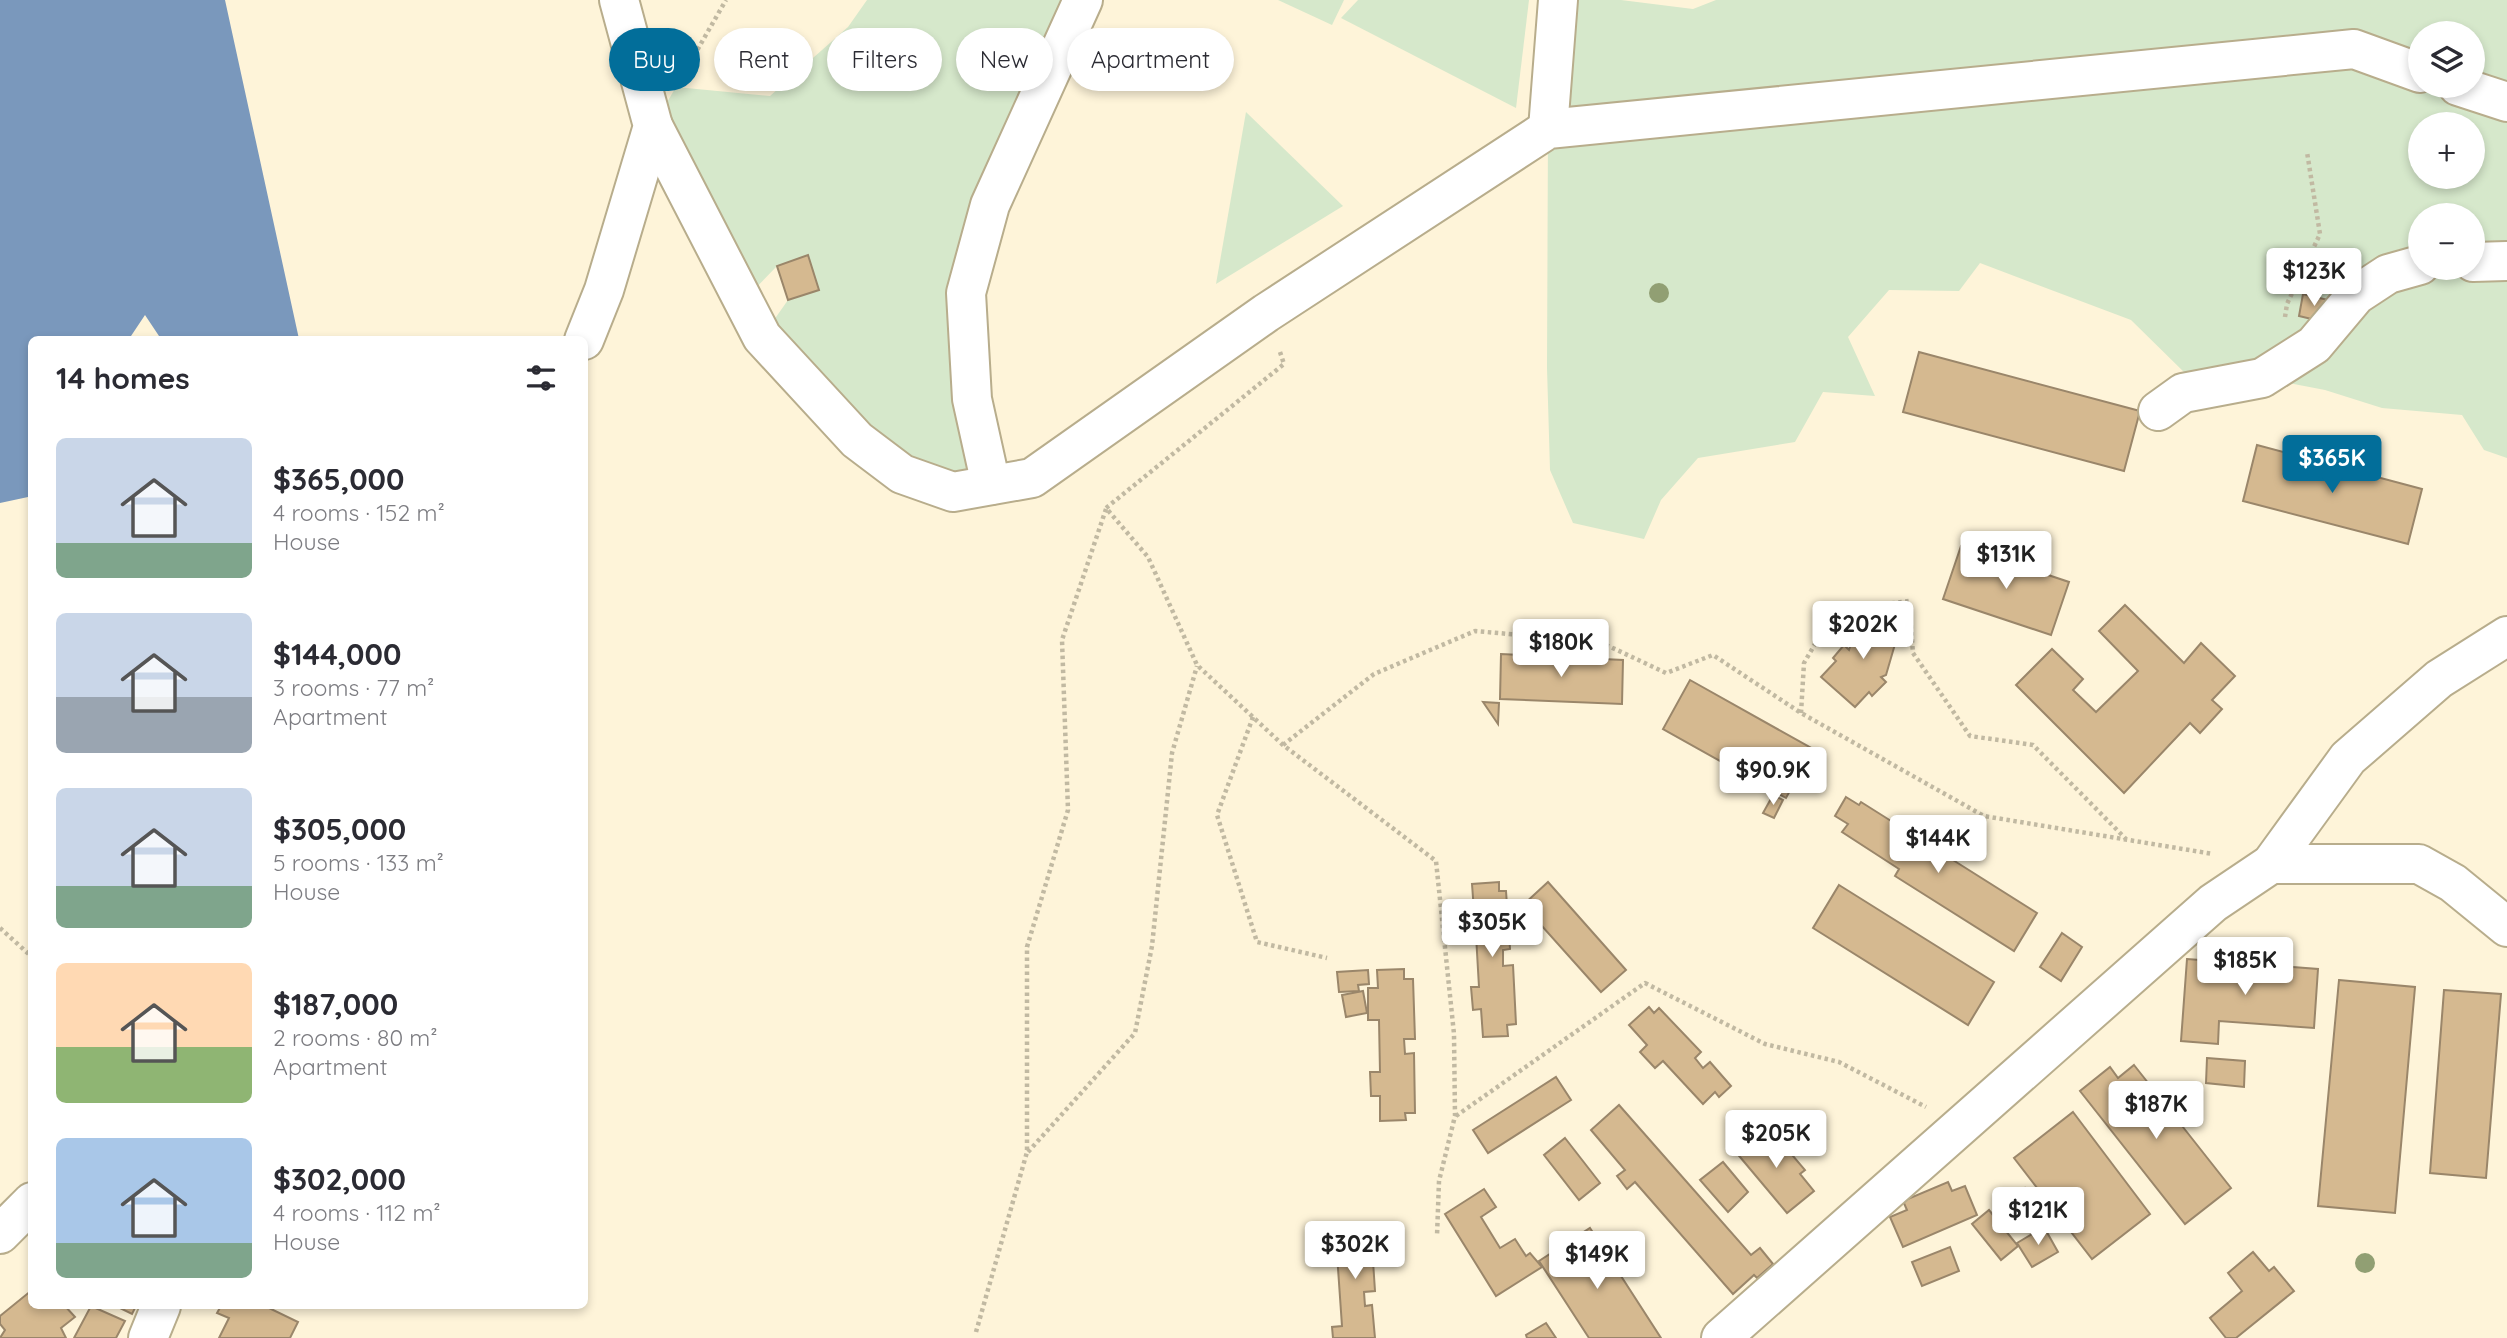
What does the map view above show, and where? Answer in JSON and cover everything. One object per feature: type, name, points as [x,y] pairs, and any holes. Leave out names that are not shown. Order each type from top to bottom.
[{"type":"street","points":[[619,0],[653,126],[762,337],[857,440],[902,474],[953,492],[1032,478],[1266,313],[1548,129],[1726,109],[2354,49],[2408,69]]},
{"type":"street","points":[[991,485],[972,399],[966,293],[990,205],[1083,0]]},
{"type":"street","points":[[1548,129],[1558,0]]},
{"type":"street","points":[[2485,95],[2507,102]]},
{"type":"street","points":[[586,336],[604,290],[653,126]]},
{"type":"street","points":[[2485,262],[2507,261]]},
{"type":"street","points":[[2158,411],[2183,393],[2262,378],[2314,345],[2356,295],[2388,274],[2408,268]]},
{"type":"street","points":[[1724,1337],[2213,903],[2271,864],[2348,758],[2439,679],[2507,636]]},
{"type":"street","points":[[2271,864],[2419,864],[2453,883],[2507,927]]},
{"type":"street","points":[[0,1234],[28,1206]]},
{"type":"street","points":[[148,1338],[160,1309]]},
{"type":"path","points":[[653,126],[726,0]]},
{"type":"path","points":[[2280,367],[2287,304],[2320,234],[2307,152]]},
{"type":"path","points":[[975,1332],[1027,1152],[1027,947],[1068,810],[1062,640],[1106,508],[1284,364],[1266,313]]},
{"type":"path","points":[[1106,508],[1148,557],[1197,665],[1283,745],[1436,861],[1454,1034],[1455,1116],[1439,1181],[1437,1236]]},
{"type":"path","points":[[1801,713],[1804,663],[1834,611],[1909,601],[1913,653],[1970,736],[2033,745],[2126,839]]},
{"type":"path","points":[[1283,745],[1374,674],[1475,631],[1600,642],[1666,673],[1713,655],[1801,713],[1984,816],[2271,864]]},
{"type":"path","points":[[1027,1152],[1135,1033],[1152,946],[1172,753],[1197,665]]},
{"type":"path","points":[[1253,717],[1217,815],[1256,943],[1327,958]]},
{"type":"path","points":[[0,928],[28,953]]},
{"type":"path","points":[[1455,1116],[1645,982],[1765,1044],[1839,1062],[1962,1125]]},
{"type":"green space","points":[[867,0],[1083,0],[1072,28],[1067,28],[1067,40],[1053,75],[1053,28],[956,28],[956,91],[1047,91],[966,293],[991,485],[902,474],[762,337],[788,300],[819,290],[808,256],[777,266],[743,301],[653,126],[674,91],[700,89],[770,96],[776,91],[813,91],[813,58],[827,46],[827,91],[942,91],[942,28],[848,27]]},
{"type":"green space","points":[[1278,0],[1344,0],[1332,25]]},
{"type":"green space","points":[[1358,0],[1529,0],[1516,108],[1341,18]]},
{"type":"green space","points":[[1558,0],[1621,0],[1693,9],[1716,0],[2507,0],[2507,458],[2484,450],[2462,415],[2382,408],[2325,390],[2262,378],[2189,377],[2131,320],[1980,263],[1959,291],[1889,290],[1848,337],[1875,396],[1823,392],[1795,442],[1698,458],[1661,500],[1644,539],[1573,523],[1550,470],[1547,368],[1548,129]]},
{"type":"green space","points":[[1246,112],[1343,206],[1216,284]]},
{"type":"water","points":[[0,0],[225,0],[298,336],[159,336],[145,315],[131,336],[28,336],[28,497],[0,503]]},
{"type":"building","points":[[808,255],[819,290],[788,300],[777,266]]},
{"type":"building","points":[[2303,294],[2328,300],[2324,322],[2299,316]]},
{"type":"building","points":[[1919,352],[2140,411],[2124,471],[1903,412]]},
{"type":"building","points":[[2257,445],[2422,489],[2408,544],[2243,501]]},
{"type":"building","points":[[1961,546],[2069,582],[2051,635],[1943,599]]},
{"type":"building","points":[[2125,605],[2184,663],[2201,643],[2235,676],[2212,700],[2222,709],[2200,733],[2190,723],[2124,793],[2016,685],[2052,649],[2083,679],[2073,690],[2096,712],[2138,671],[2099,631]]},
{"type":"building","points":[[1860,615],[1900,627],[1886,675],[1881,677],[1886,682],[1872,696],[1869,692],[1855,707],[1821,677],[1836,661],[1833,658],[1844,645],[1849,650]]},
{"type":"building","points":[[1501,654],[1623,660],[1622,704],[1500,699]]},
{"type":"building","points":[[1690,680],[1813,749],[1786,798],[1663,729]]},
{"type":"building","points":[[1483,702],[1499,703],[1498,724]]},
{"type":"building","points":[[1773,795],[1783,800],[1774,818],[1763,813]]},
{"type":"building","points":[[1846,797],[1859,805],[1861,802],[2037,913],[2014,951],[1895,876],[1899,869],[1842,832],[1848,824],[1835,816]]},
{"type":"building","points":[[1499,882],[1499,891],[1506,891],[1510,949],[1503,950],[1503,966],[1513,965],[1516,1024],[1507,1025],[1508,1036],[1483,1037],[1481,1009],[1473,1010],[1471,987],[1479,987],[1476,935],[1466,936],[1464,912],[1474,911],[1472,884]]},
{"type":"building","points":[[1548,882],[1626,970],[1601,992],[1523,905]]},
{"type":"building","points":[[1839,885],[1994,982],[1968,1025],[1813,928]]},
{"type":"building","points":[[2062,933],[2082,947],[2061,981],[2040,967]]},
{"type":"building","points":[[2187,959],[2318,969],[2314,1028],[2219,1021],[2218,1044],[2181,1041]]},
{"type":"building","points":[[1404,969],[1404,979],[1413,979],[1415,1039],[1404,1039],[1405,1054],[1414,1053],[1415,1113],[1405,1113],[1406,1120],[1380,1121],[1380,1096],[1371,1096],[1370,1072],[1380,1072],[1379,1020],[1368,1020],[1368,988],[1378,988],[1377,970]]},
{"type":"building","points":[[1368,970],[1369,984],[1358,985],[1359,991],[1339,992],[1337,972]]},
{"type":"building","points":[[2339,980],[2415,987],[2395,1213],[2318,1206]]},
{"type":"building","points":[[2444,990],[2501,994],[2486,1178],[2430,1173]]},
{"type":"building","points":[[1363,991],[1367,1013],[1346,1017],[1342,995]]},
{"type":"building","points":[[1649,1007],[1654,1013],[1659,1008],[1701,1052],[1695,1058],[1703,1068],[1710,1062],[1731,1086],[1719,1097],[1715,1092],[1703,1104],[1663,1061],[1655,1068],[1640,1052],[1647,1045],[1629,1025]]},
{"type":"building","points":[[2207,1058],[2245,1061],[2244,1087],[2206,1083]]},
{"type":"building","points":[[2134,1065],[2231,1188],[2185,1224],[2080,1091],[2110,1067],[2118,1078]]},
{"type":"building","points":[[1556,1077],[1571,1100],[1488,1153],[1473,1130]]},
{"type":"building","points":[[1619,1105],[1751,1255],[1760,1248],[1773,1264],[1757,1278],[1754,1275],[1733,1294],[1635,1182],[1627,1189],[1617,1176],[1625,1170],[1591,1130]]},
{"type":"building","points":[[2073,1112],[2150,1214],[2092,1259],[2014,1158]]},
{"type":"building","points":[[1761,1129],[1771,1141],[1776,1136],[1805,1170],[1800,1174],[1814,1191],[1787,1213],[1735,1151]]},
{"type":"building","points":[[1565,1138],[1600,1183],[1579,1200],[1544,1155]]},
{"type":"building","points":[[1723,1162],[1748,1192],[1728,1212],[1700,1180]]},
{"type":"building","points":[[1948,1182],[1952,1191],[1965,1186],[1977,1215],[1903,1247],[1890,1217],[1907,1210],[1903,1201]]},
{"type":"building","points":[[2025,1188],[2040,1206],[2029,1215],[2014,1198]]},
{"type":"building","points":[[1484,1189],[1496,1207],[1481,1217],[1500,1248],[1515,1239],[1526,1256],[1530,1253],[1542,1267],[1496,1296],[1445,1214]]},
{"type":"building","points":[[1989,1210],[2018,1246],[2001,1260],[1972,1224]]},
{"type":"building","points":[[1362,1223],[1363,1232],[1371,1231],[1375,1291],[1364,1292],[1365,1306],[1372,1305],[1375,1338],[1333,1338],[1332,1327],[1342,1326],[1335,1225]]},
{"type":"building","points":[[2044,1227],[2058,1252],[2032,1267],[2017,1243]]},
{"type":"building","points":[[1590,1228],[1661,1338],[1589,1338],[1539,1261]]},
{"type":"building","points":[[1950,1247],[1959,1271],[1922,1286],[1912,1262]]},
{"type":"building","points":[[2253,1252],[2269,1271],[2274,1267],[2294,1291],[2236,1338],[2226,1338],[2210,1318],[2242,1291],[2228,1273]]},
{"type":"building","points":[[28,1293],[28,1309],[68,1309],[75,1317],[61,1328],[66,1338],[0,1338],[5,1330],[0,1324],[0,1316]]},
{"type":"building","points":[[89,1309],[98,1309],[125,1321],[116,1338],[74,1338]]},
{"type":"building","points":[[122,1309],[134,1309],[132,1314]]},
{"type":"building","points":[[219,1309],[271,1309],[298,1322],[290,1338],[219,1338],[229,1318],[217,1313]]},
{"type":"building","points":[[1546,1323],[1556,1338],[1527,1338],[1526,1335]]}]
